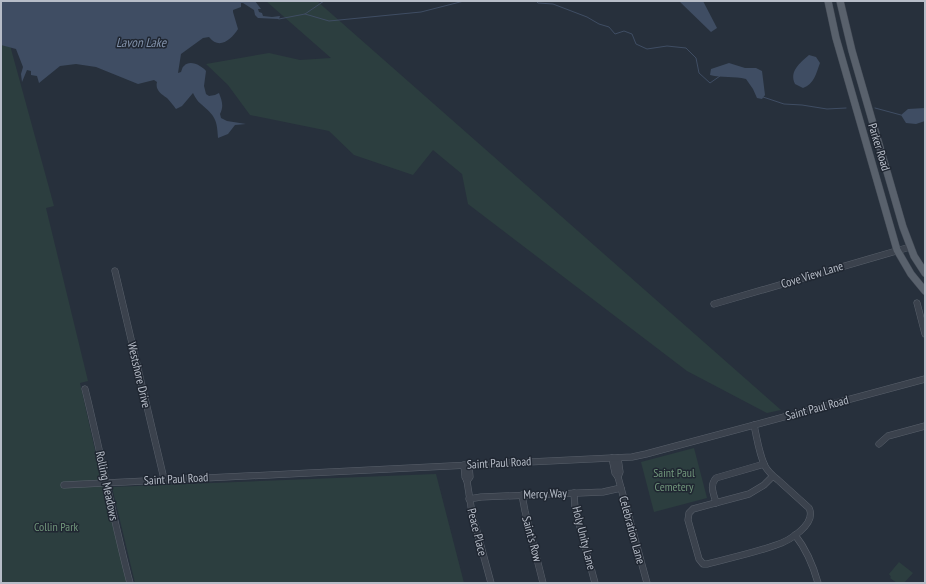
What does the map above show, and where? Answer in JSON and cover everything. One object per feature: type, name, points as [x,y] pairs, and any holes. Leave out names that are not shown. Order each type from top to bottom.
[{"type":"main road","name":"Parker Road","points":[[828,1],[838,45],[897,250],[911,274],[925,291]]},
{"type":"main road","name":"Parker Road","points":[[840,1],[852,51],[902,227],[914,256],[925,273]]},
{"type":"street","name":"Cove View Lane","points":[[714,304],[910,247]]},
{"type":"street","name":"Westshore Drive","points":[[115,271],[164,479]]},
{"type":"street","points":[[917,303],[925,334]]},
{"type":"street","name":"Saint Paul Road","points":[[64,485],[615,458],[646,454],[925,379]]},
{"type":"street","name":"Rolling Meadows","points":[[85,389],[130,583]]},
{"type":"street","points":[[754,425],[764,464],[773,476],[811,510],[810,520],[795,535],[777,545],[708,564],[703,564],[699,559],[688,520],[688,515],[693,509],[756,490],[764,485],[773,476]]},
{"type":"street","points":[[879,444],[888,436],[925,426]]},
{"type":"street","name":"Celebration Lane","points":[[615,458],[620,472],[618,477],[647,583]]},
{"type":"street","points":[[716,503],[712,488],[716,478],[764,464]]},
{"type":"street","name":"Peace Place","points":[[466,465],[470,476],[467,481],[469,499],[491,583]]},
{"type":"street","name":"Mercy Way","points":[[469,499],[522,495],[603,492],[621,488]]},
{"type":"street","name":"Holy Unity Lane","points":[[574,493],[574,506],[595,583]]},
{"type":"street","name":"Saint's Row","points":[[522,495],[524,511],[544,583]]},
{"type":"street","points":[[795,535],[807,551],[818,583]]},
{"type":"green space","points":[[266,1],[317,1],[781,410],[767,413],[687,371],[468,204],[462,174],[433,150],[413,175],[354,155],[329,131],[250,115],[228,85],[206,64],[269,53],[300,60],[331,58]]},
{"type":"green space","name":"Collin Park","points":[[1,25],[5,27],[54,206],[46,208],[88,381],[80,383],[127,583],[1,583]]},
{"type":"green space","name":"Saint Paul Cemetery","points":[[694,448],[707,498],[654,512],[641,462]]},
{"type":"green space","points":[[436,474],[464,583],[135,583],[112,487]]},
{"type":"green space","points":[[899,562],[913,573],[904,583],[897,583],[890,578],[891,577],[889,574]]},
{"type":"water","name":"Lavon Lake","points":[[1,1],[255,1],[261,9],[258,9],[259,12],[262,13],[263,16],[280,16],[279,19],[258,18],[255,15],[254,10],[241,3],[241,7],[233,10],[238,29],[232,37],[221,43],[213,41],[209,37],[203,38],[181,54],[178,73],[181,72],[183,66],[189,63],[202,67],[206,71],[204,86],[206,94],[209,96],[219,93],[222,104],[220,114],[221,118],[227,121],[246,124],[235,125],[228,134],[218,138],[217,126],[214,118],[193,93],[182,106],[176,109],[167,98],[159,92],[157,82],[154,80],[138,84],[96,67],[76,64],[60,66],[39,83],[37,76],[31,75],[31,71],[27,70],[22,82],[21,74],[23,67],[16,49],[1,45]]},
{"type":"water","points":[[679,1],[703,1],[717,28],[711,32]]},
{"type":"water","points":[[809,55],[816,57],[820,63],[816,75],[810,84],[803,88],[795,84],[793,75],[796,68]]},
{"type":"water","points":[[729,63],[745,68],[756,68],[762,71],[765,95],[762,99],[757,98],[746,79],[710,75],[711,69]]},
{"type":"water","points":[[925,108],[925,121],[916,124],[906,123],[901,115],[908,109]]},
{"type":"waterway","points":[[279,19],[305,14],[324,1]]},
{"type":"waterway","points":[[305,14],[329,21],[421,12],[464,1]]},
{"type":"waterway","points":[[536,1],[538,3],[553,4],[587,17],[599,24],[609,27],[615,34],[624,31],[632,34],[636,44],[647,49],[667,46],[686,48],[696,58],[699,73],[710,83],[720,76]]},
{"type":"waterway","points":[[763,97],[784,104],[827,109],[846,108]]},
{"type":"waterway","points":[[875,108],[901,115]]}]
